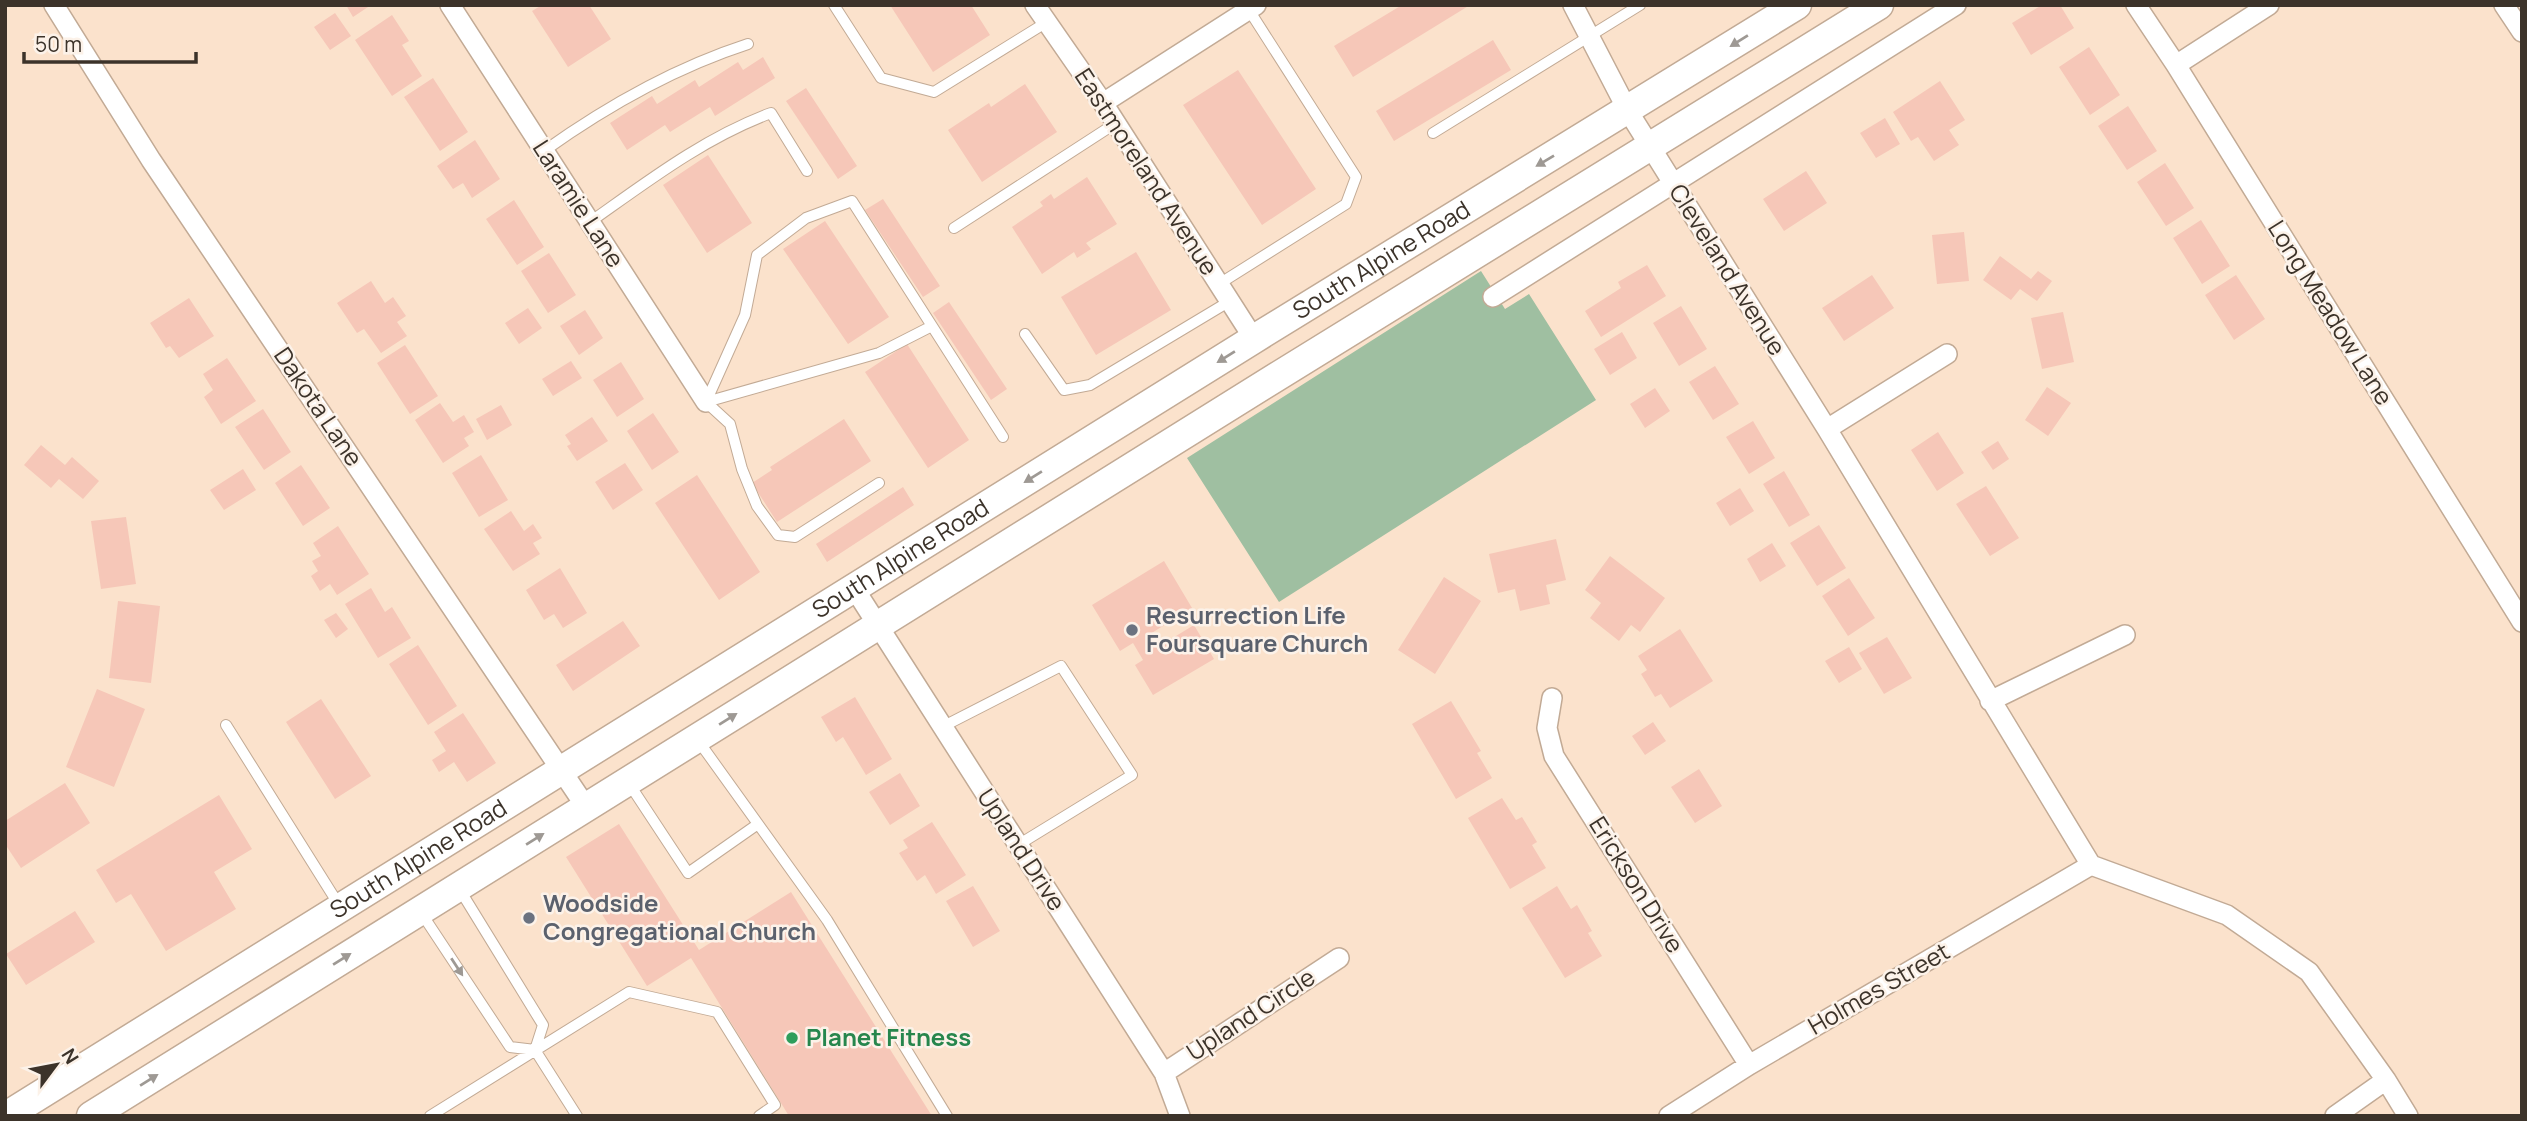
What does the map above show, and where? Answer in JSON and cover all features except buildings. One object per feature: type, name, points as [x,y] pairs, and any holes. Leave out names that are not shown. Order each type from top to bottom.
[{"type":"main road","name":"South Alpine Road","points":[[6,1116],[1254,339],[1797,5]]},
{"type":"main road","name":"South Alpine Road","points":[[91,1116],[1879,5]]},
{"type":"street","name":"Dakota Lane","points":[[54,5],[151,160],[586,807]]},
{"type":"street","name":"Laramie Lane","points":[[450,5],[706,402]]},
{"type":"street","name":"Eastmoreland Avenue","points":[[1035,5],[1103,103],[1254,339]]},
{"type":"street","name":"Cleveland Avenue","points":[[1573,5],[1628,111],[1826,429],[2091,865]]},
{"type":"street","points":[[1493,297],[1956,5]]},
{"type":"street","name":"Long Meadow Lane","points":[[2136,5],[2522,622]]},
{"type":"street","points":[[2176,65],[2269,5]]},
{"type":"street","points":[[2504,5],[2522,32]]},
{"type":"street","points":[[1103,103],[1253,8]]},
{"type":"street","points":[[1826,429],[1947,354]]},
{"type":"street","name":"Upland Drive","points":[[854,588],[1164,1073],[1180,1116]]},
{"type":"street","points":[[1990,701],[2125,635]]},
{"type":"street","name":"Erickson Drive","points":[[1552,698],[1547,729],[1554,756],[1749,1065]]},
{"type":"street","points":[[2091,865],[2227,915],[2309,972],[2386,1080],[2408,1116]]},
{"type":"street","name":"Holmes Street","points":[[1669,1116],[1749,1065],[2091,865]]},
{"type":"street","name":"Upland Circle","points":[[1164,1073],[1339,958]]},
{"type":"street","points":[[2335,1116],[2386,1080]]},
{"type":"lane","points":[[834,5],[881,78],[934,92],[1047,22]]},
{"type":"lane","points":[[1433,133],[1640,5]]},
{"type":"lane","points":[[1219,284],[1346,204],[1356,177],[1253,8]]},
{"type":"lane","points":[[544,151],[588,119],[631,94],[714,55],[748,44]]},
{"type":"lane","points":[[590,222],[687,154],[744,123],[771,113],[807,171]]},
{"type":"lane","points":[[954,228],[1116,123]]},
{"type":"lane","points":[[706,402],[745,315],[757,255],[806,218],[852,201],[1003,436]]},
{"type":"lane","points":[[1025,334],[1064,390],[1090,385],[1230,301]]},
{"type":"lane","points":[[706,402],[879,353],[932,326]]},
{"type":"lane","points":[[706,402],[730,424],[742,468],[757,506],[778,535],[795,537],[879,483]]},
{"type":"lane","points":[[942,727],[1061,666],[1132,775],[1018,845]]},
{"type":"lane","points":[[226,725],[341,908]]},
{"type":"lane","points":[[697,738],[827,920],[947,1116]]},
{"type":"lane","points":[[628,781],[688,873],[758,824]]},
{"type":"lane","points":[[458,886],[543,1025],[535,1050]]},
{"type":"lane","points":[[420,910],[510,1047],[535,1050]]},
{"type":"lane","points":[[430,1116],[629,992],[717,1012],[775,1105],[759,1116]]},
{"type":"lane","points":[[535,1050],[577,1116]]},
{"type":"green space","points":[[1481,271],[1505,309],[1529,294],[1596,400],[1279,602],[1187,458]]},
{"type":"place","name":"Resurrection Life Foursquare Church","points":[[1132,630]]},
{"type":"place","name":"Woodside Congregational Church","points":[[529,918]]},
{"type":"place","name":"Planet Fitness","points":[[792,1038]]}]
